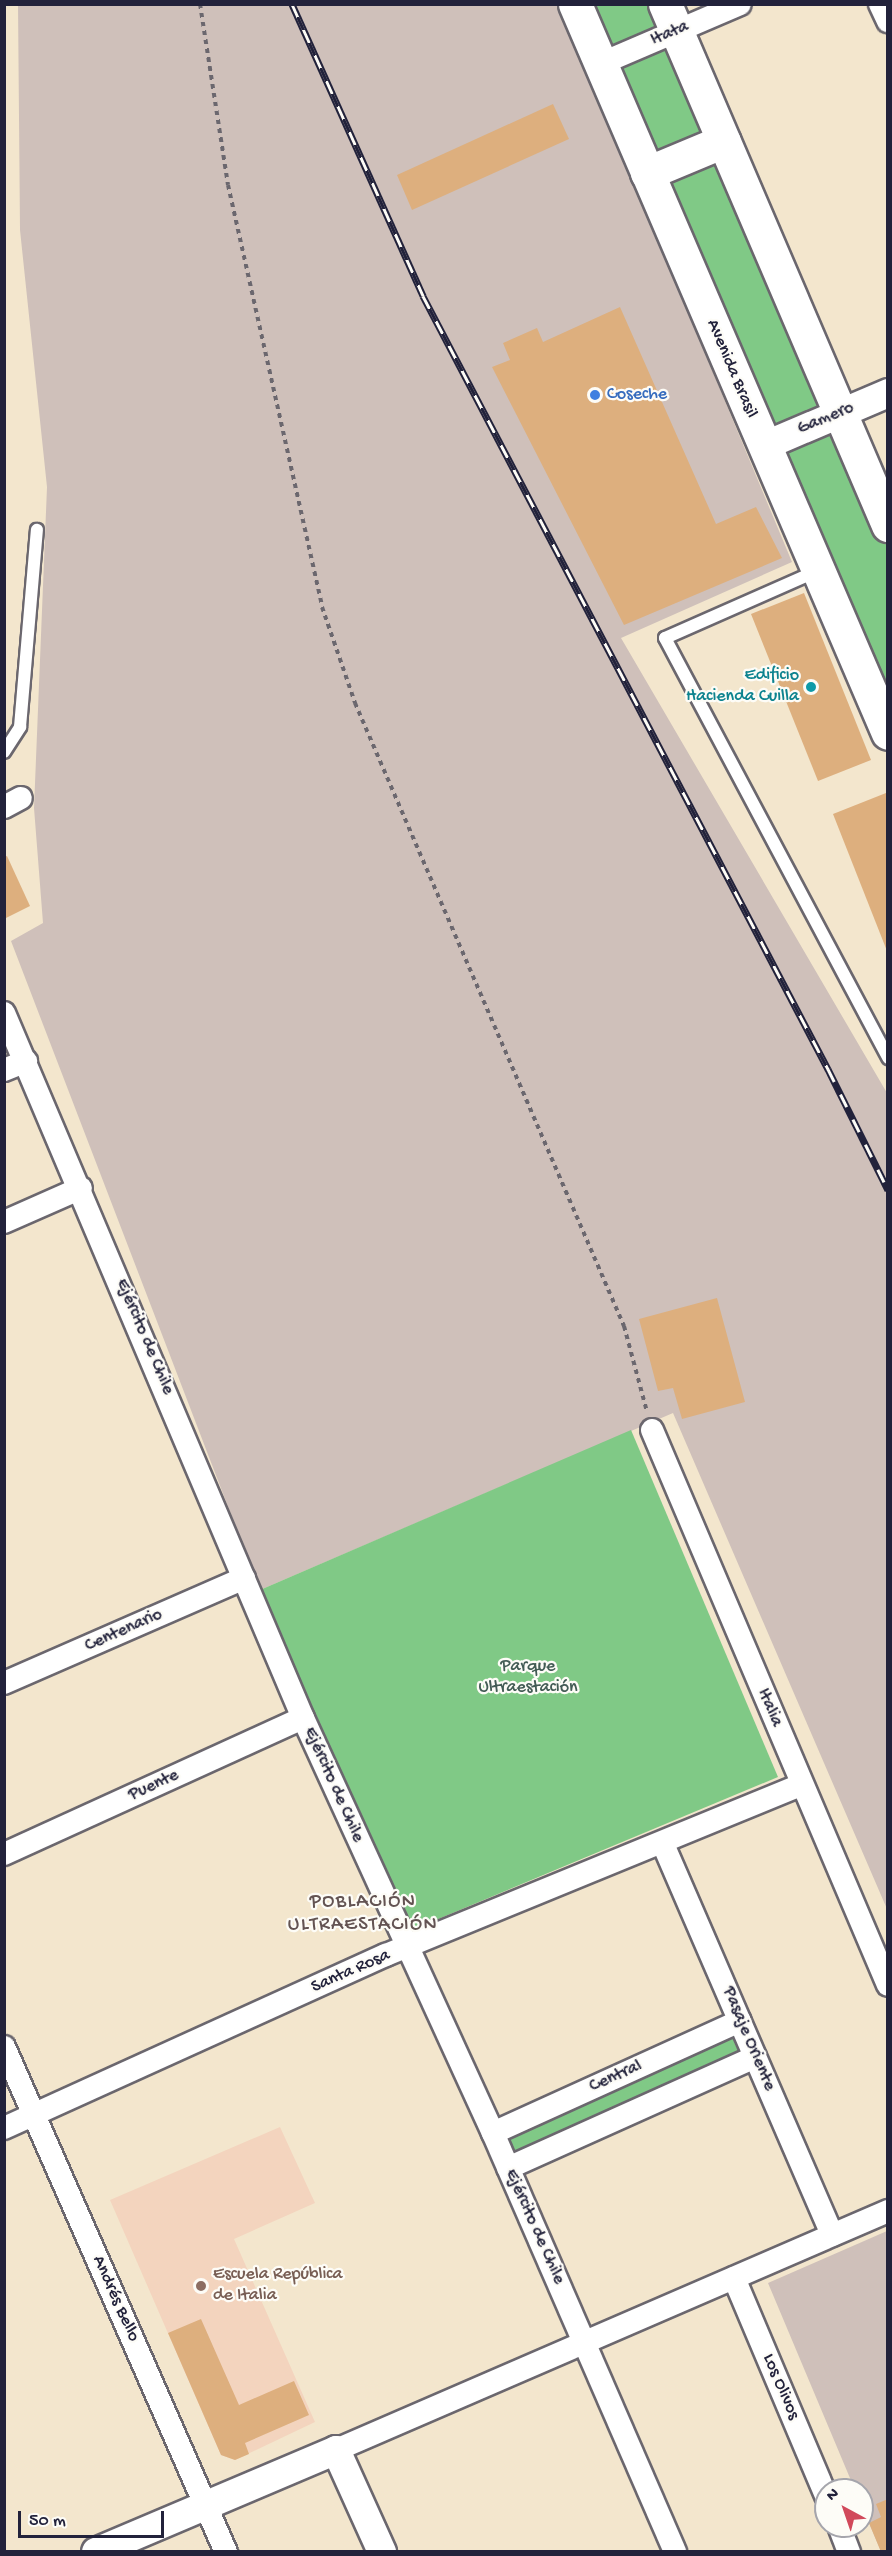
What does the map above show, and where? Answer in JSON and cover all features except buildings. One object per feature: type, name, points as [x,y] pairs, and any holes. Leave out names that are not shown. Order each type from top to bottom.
[{"type":"main road","name":"Avenida Brasil","points":[[575,4],[888,734]]},
{"type":"main road","points":[[671,18],[888,525]]},
{"type":"main road","points":[[647,173],[724,141]]},
{"type":"street","name":"Itata","points":[[600,64],[671,18],[740,4]]},
{"type":"street","points":[[880,4],[888,21]]},
{"type":"street","name":"Gamero","points":[[764,446],[888,393]]},
{"type":"street","name":"Ejército de Chile","points":[[4,1013],[81,1188],[303,1718],[406,1948],[493,2133],[675,2552]]},
{"type":"street","points":[[4,1070],[26,1061]]},
{"type":"street","points":[[4,1221],[81,1188]]},
{"type":"street","name":"Italia","points":[[652,1430],[801,1785],[888,1984]]},
{"type":"street","name":"Centenario","points":[[4,1683],[244,1578]]},
{"type":"street","name":"Puente","points":[[4,1854],[303,1718]]},
{"type":"street","name":"Santa Rosa","points":[[4,2128],[406,1948],[663,1844],[801,1785]]},
{"type":"street","name":"Pasaje Oriente","points":[[663,1844],[832,2235]]},
{"type":"street","name":"Central","points":[[493,2133],[740,2021]]},
{"type":"street","name":"Andrés Bello","points":[[4,2047],[226,2552]]},
{"type":"street","points":[[508,2168],[755,2057]]},
{"type":"street","points":[[96,2552],[888,2211]]},
{"type":"street","name":"Los Olivos","points":[[734,2278],[818,2478]]},
{"type":"street","points":[[336,2450],[382,2552]]},
{"type":"lane","points":[[4,752],[20,727],[37,530]]},
{"type":"lane","points":[[818,571],[665,638],[888,1058]]},
{"type":"path","points":[[200,4],[228,185],[322,607],[355,703],[624,1326],[652,1430]]},
{"type":"shaded area","points":[[18,5],[560,5],[792,562],[621,638],[887,1093],[887,1909],[673,1413],[260,1590],[11,941],[43,923],[34,808],[47,487],[20,230]]},
{"type":"shaded area","name":"Escuela República de Italia","points":[[280,2127],[315,2203],[234,2239],[315,2422],[235,2460],[221,2455],[110,2200]]},
{"type":"shaded area","points":[[887,2231],[887,2551],[881,2551],[874,2535],[874,2478],[850,2478],[768,2283]]},
{"type":"green space","points":[[585,5],[658,5],[666,23],[605,53]]},
{"type":"green space","points":[[671,44],[709,134],[649,160],[613,71]]},
{"type":"green space","points":[[717,162],[828,409],[769,435],[663,184]]},
{"type":"green space","points":[[837,429],[887,546],[887,712],[776,454]]},
{"type":"green space","name":"Parque Ultraestación","points":[[631,1430],[778,1777],[412,1930],[260,1590]]},
{"type":"green space","points":[[729,2030],[740,2055],[516,2157],[505,2132]]},
{"type":"railway","points":[[292,4],[423,296],[828,1069],[888,1190]]},
{"type":"place","name":"Coseche","points":[[595,395]]},
{"type":"place","name":"Edificio Hacienda Cuilla","points":[[811,687]]},
{"type":"place","name":"Escuela República de Italia","points":[[201,2286]]},
{"type":"district","name":"POBLACIÓN ULTRAESTACIÓN","points":[[363,1914]]}]
